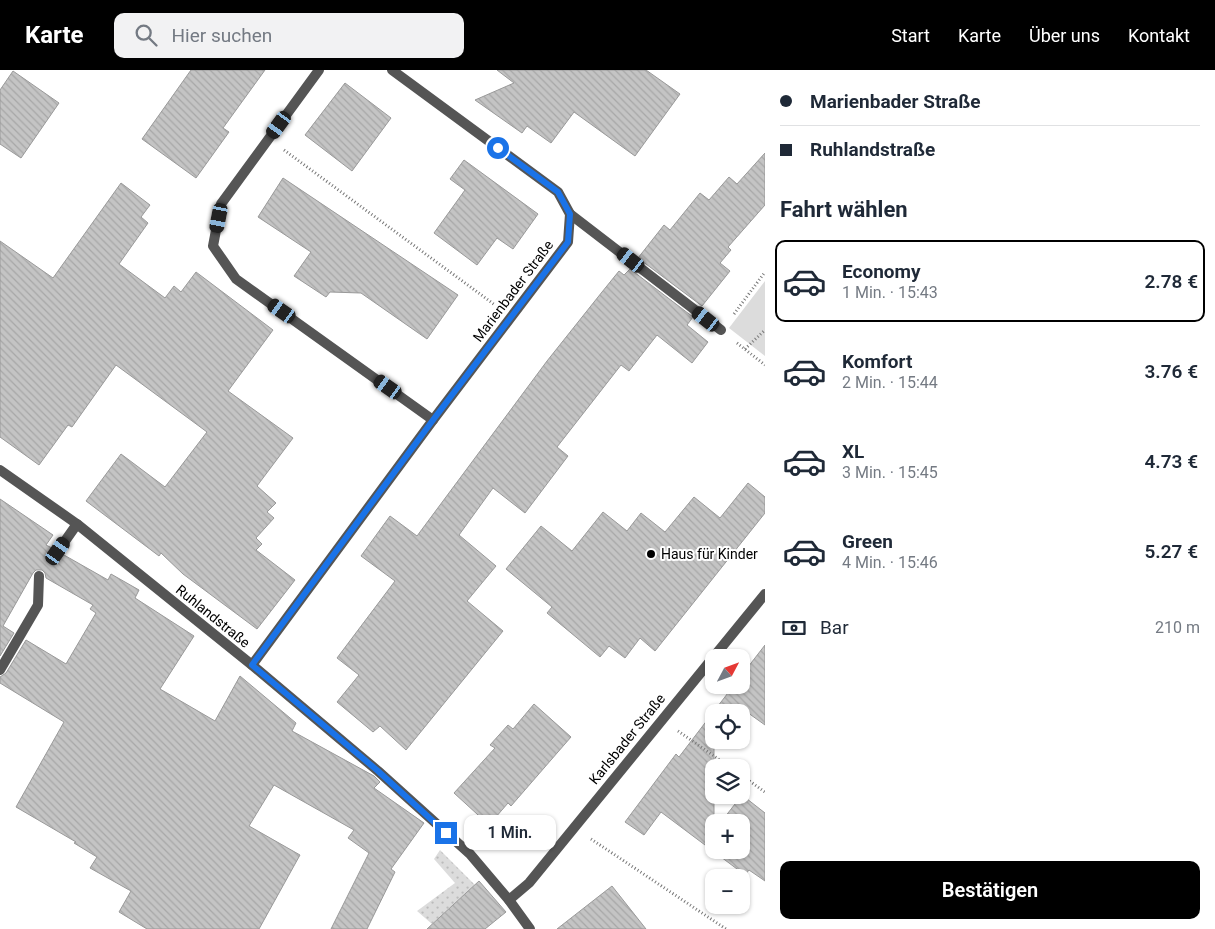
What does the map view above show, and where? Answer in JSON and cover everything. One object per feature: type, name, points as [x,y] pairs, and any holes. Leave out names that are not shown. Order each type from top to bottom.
[{"type":"street","points":[[319,70],[221,204],[213,246],[236,279],[433,420]]},
{"type":"street","points":[[392,70],[558,192],[570,214],[721,330]]},
{"type":"street","name":"Marienbader Straße","points":[[252,665],[433,420],[568,242],[570,214]]},
{"type":"street","name":"Ruhlandstraße","points":[[0,470],[77,524],[252,665],[378,771],[470,854],[509,900],[530,929]]},
{"type":"street","points":[[58,551],[77,524]]},
{"type":"street","points":[[0,670],[38,605],[39,576]]},
{"type":"street","name":"Karlsbader Straße","points":[[509,900],[529,882],[765,594]]},
{"type":"path","points":[[269,139],[512,317]]},
{"type":"path","points":[[765,272],[721,330],[765,365]]},
{"type":"path","points":[[745,349],[765,330]]},
{"type":"path","points":[[661,719],[718,759]]},
{"type":"path","points":[[750,781],[765,792]]},
{"type":"path","points":[[575,826],[594,841],[726,929]]},
{"type":"shaded area","points":[[765,281],[765,356],[729,328]]},
{"type":"shaded area","points":[[440,850],[475,885],[432,924],[417,911],[455,883],[434,859]]},
{"type":"building","points":[[191,70],[265,70],[223,128],[229,132],[196,178],[142,139]]},
{"type":"building","points":[[497,70],[646,70],[680,94],[635,156],[574,112],[551,143],[527,126],[522,133],[475,100],[514,83]]},
{"type":"building","points":[[13,71],[59,103],[21,158],[0,144],[0,90]]},
{"type":"building","points":[[345,83],[391,118],[352,171],[305,135]]},
{"type":"building","points":[[765,153],[765,205],[728,247],[731,250],[720,263],[730,271],[702,306],[638,258],[664,225],[670,230],[700,193],[709,200],[729,177],[737,184]]},
{"type":"building","points":[[464,160],[538,214],[513,249],[497,238],[477,265],[434,233],[465,190],[450,179]]},
{"type":"building","points":[[283,178],[458,295],[427,339],[361,293],[330,292],[326,297],[294,276],[311,252],[258,217]]},
{"type":"building","points":[[121,183],[150,205],[141,217],[148,223],[119,264],[165,298],[174,286],[181,292],[196,272],[273,330],[228,391],[293,438],[257,486],[276,503],[267,512],[274,518],[256,538],[262,544],[256,550],[295,580],[257,629],[183,574],[161,553],[159,556],[86,501],[121,454],[165,487],[207,432],[116,365],[72,427],[68,425],[39,465],[0,437],[0,241],[53,278]]},
{"type":"building","points":[[630,269],[693,317],[687,325],[708,342],[692,363],[657,335],[629,371],[621,365],[557,447],[568,456],[525,513],[493,488],[459,535],[496,566],[467,601],[503,631],[406,750],[380,726],[373,732],[337,702],[359,675],[337,658],[395,581],[361,556],[390,516],[417,536],[547,361],[602,292],[619,271],[624,275]]},
{"type":"building","name":"Haus für Kinder","points":[[748,483],[765,497],[765,513],[655,651],[640,638],[625,658],[609,646],[600,657],[547,613],[552,607],[506,569],[541,526],[572,551],[603,512],[627,531],[641,513],[665,532],[694,497],[720,518]]},
{"type":"building","points":[[0,499],[53,535],[46,545],[52,548],[54,557],[64,555],[108,580],[111,574],[139,590],[135,598],[194,636],[160,689],[215,721],[240,676],[296,723],[292,731],[374,776],[380,782],[374,788],[424,823],[391,869],[395,872],[367,929],[331,929],[369,853],[348,838],[354,830],[274,785],[249,826],[300,855],[259,929],[147,929],[119,912],[131,891],[90,868],[97,857],[74,843],[76,842],[16,807],[64,722],[0,683],[0,677],[6,673],[26,640],[66,664],[96,613],[90,609],[93,605],[46,578],[42,570],[36,570],[3,626],[14,633],[0,656]]},
{"type":"building","points":[[765,645],[765,725],[750,714],[750,704],[719,704],[727,694],[750,694],[750,664]]},
{"type":"building","points":[[534,704],[571,737],[511,806],[508,803],[489,825],[454,793],[495,748],[490,745],[508,725],[513,729]]},
{"type":"building","points":[[705,723],[705,749],[714,749],[714,759],[705,759],[705,804],[714,804],[714,814],[705,814],[705,845],[661,812],[644,835],[625,822],[676,754],[679,757]]},
{"type":"building","points":[[750,801],[765,813],[765,881],[750,869],[737,869],[724,859],[750,859],[750,814],[727,814],[735,804],[750,804]]},
{"type":"building","points":[[479,881],[506,912],[485,929],[427,929]]},
{"type":"building","points":[[612,886],[646,929],[557,929]]},
{"type":"place","name":"Haus für Kinder","points":[[651,554]]},
{"type":"route","points":[[446,833],[378,771],[252,665],[433,420],[568,242],[570,214],[558,192],[498,148]]}]
